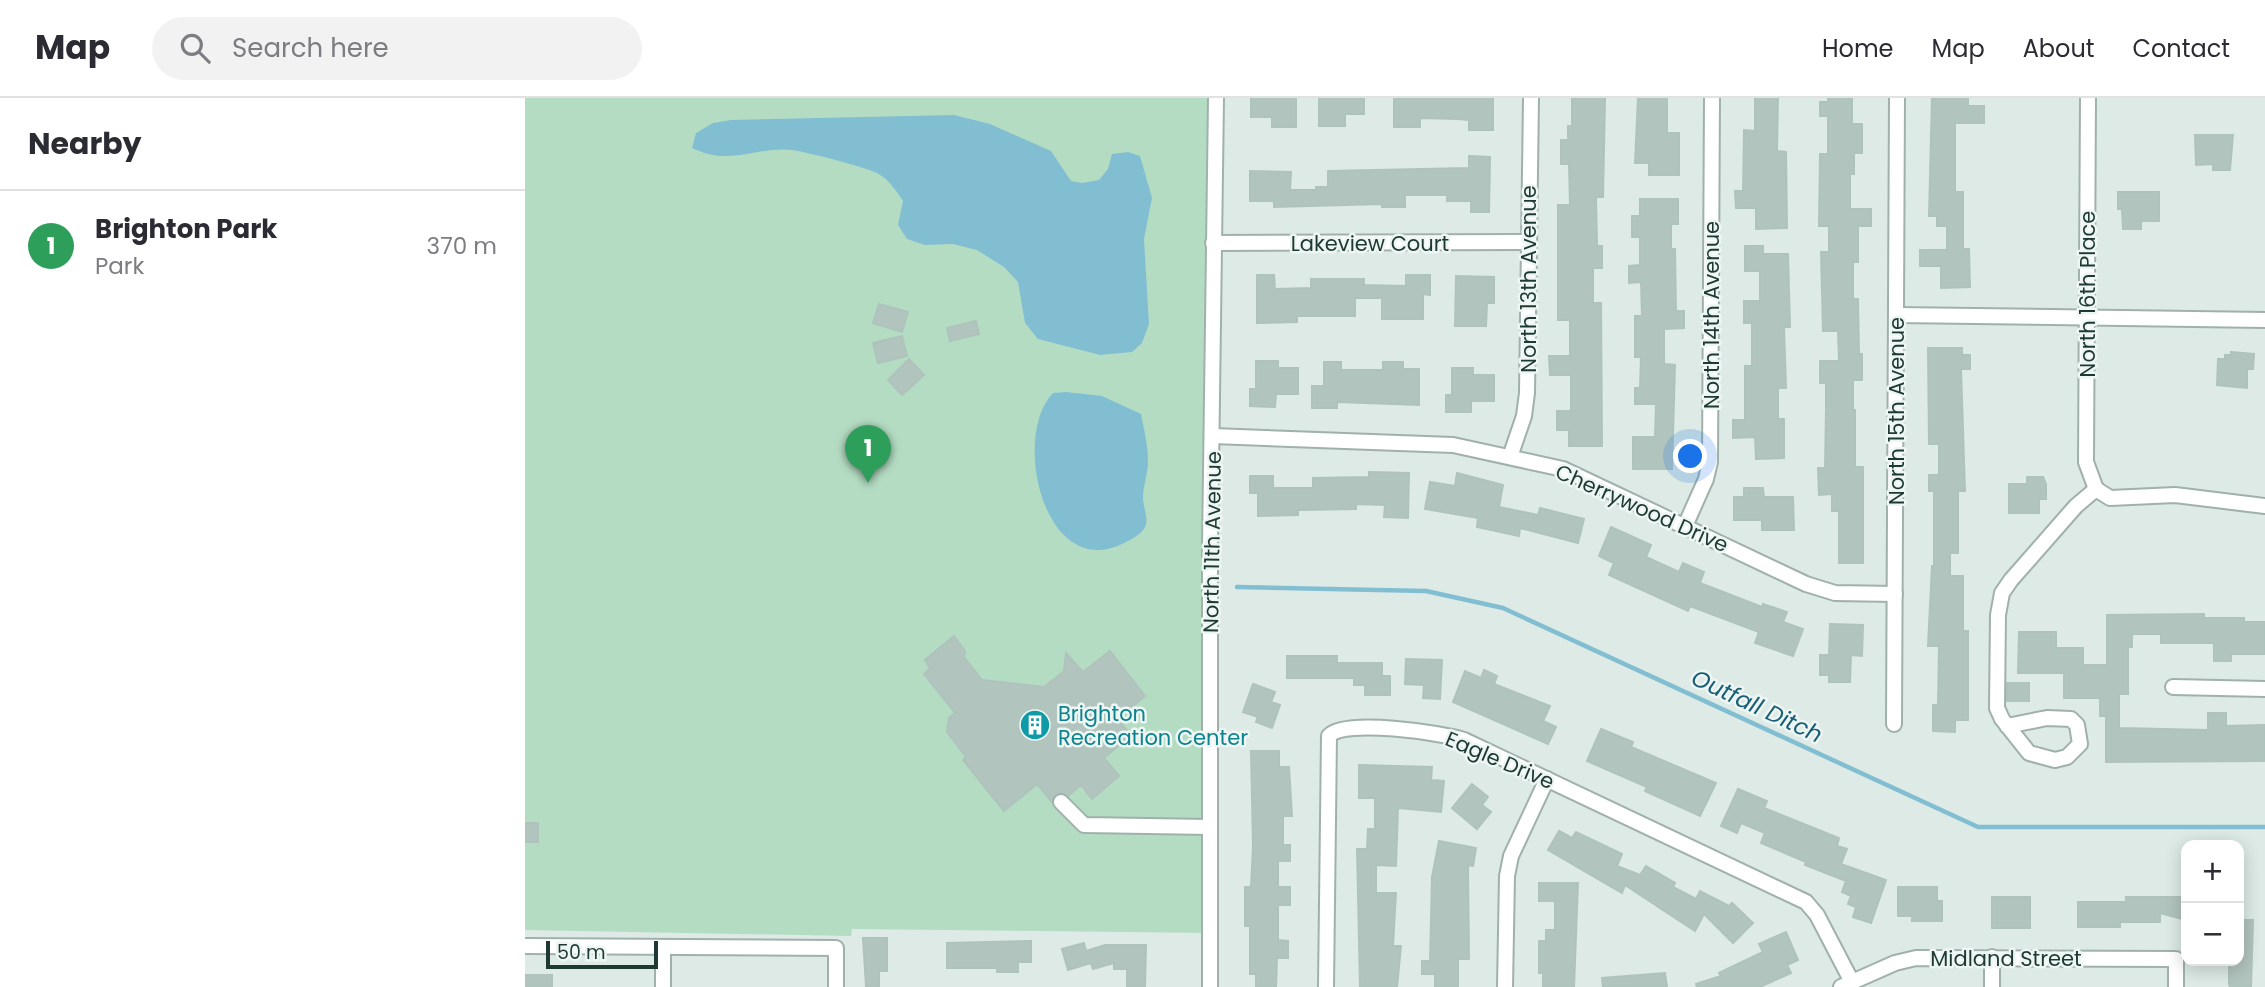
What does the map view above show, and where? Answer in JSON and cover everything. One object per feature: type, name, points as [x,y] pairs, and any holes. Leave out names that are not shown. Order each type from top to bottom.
[{"type":"street","name":"North 11th Avenue","points":[[1210,987],[1210,546],[1216,98]]},
{"type":"street","name":"North 13th Avenue","points":[[1510,457],[1524,416],[1527,393],[1531,98]]},
{"type":"street","name":"North 14th Avenue","points":[[1685,526],[1706,479],[1710,462],[1712,98]]},
{"type":"street","name":"North 15th Avenue","points":[[1894,724],[1897,98]]},
{"type":"street","name":"North 16th Place","points":[[2088,98],[2086,462],[2095,489]]},
{"type":"street","name":"Lakeview Court","points":[[1213,243],[1527,242]]},
{"type":"street","points":[[1896,315],[2265,320]]},
{"type":"street","name":"Cherrywood Drive","points":[[1213,436],[1453,445],[1563,469],[1823,590],[1851,594],[1895,594]]},
{"type":"street","points":[[2007,726],[2047,718],[2071,719],[2077,725],[2080,744],[2067,757],[2041,758],[2029,753],[2007,726],[1997,708],[1995,692],[1998,615],[2002,593],[2076,506],[2095,489],[2110,498],[2175,495],[2265,506]]},
{"type":"street","points":[[2173,687],[2265,689]]},
{"type":"street","name":"Eagle Drive","points":[[1326,987],[1327,747],[1331,732],[1401,729],[1436,732],[1464,740],[1806,902],[1817,915],[1846,985]]},
{"type":"street","points":[[1505,987],[1507,876],[1511,856],[1547,779]]},
{"type":"street","points":[[1061,802],[1083,825],[1210,827]]},
{"type":"street","points":[[525,946],[836,948],[836,987]]},
{"type":"street","points":[[663,948],[663,987]]},
{"type":"street","points":[[1992,987],[1993,957]]},
{"type":"street","name":"Midland Street","points":[[1846,985],[1895,963],[1916,958],[2176,958],[2176,987]]},
{"type":"green space","points":[[525,98],[1216,98],[1210,933],[852,929],[851,936],[525,930]]},
{"type":"water","points":[[954,115],[990,124],[1051,151],[1071,181],[1082,183],[1099,180],[1108,169],[1112,154],[1128,152],[1140,156],[1152,198],[1144,239],[1149,324],[1142,343],[1132,352],[1100,355],[1038,339],[1025,323],[1018,282],[1004,267],[977,250],[953,244],[925,245],[907,239],[898,225],[903,201],[885,178],[877,173],[793,150],[719,156],[692,148],[696,133],[713,123],[731,120]]},
{"type":"water","points":[[1053,393],[1102,396],[1141,414],[1148,455],[1143,498],[1145,528],[1133,539],[1122,544],[1095,550],[1072,542],[1055,524],[1043,498],[1036,469],[1035,440],[1041,413]]},
{"type":"building","points":[[1251,98],[1296,98],[1296,127],[1272,127],[1272,117],[1251,117]]},
{"type":"building","points":[[1319,98],[1364,98],[1364,114],[1345,114],[1345,126],[1319,126]]},
{"type":"building","points":[[1394,98],[1493,98],[1493,130],[1469,130],[1469,120],[1458,119],[1420,118],[1420,127],[1394,127]]},
{"type":"building","points":[[1572,98],[1605,98],[1603,197],[1596,197],[1597,246],[1602,246],[1602,268],[1593,268],[1593,303],[1601,303],[1602,446],[1569,446],[1569,430],[1557,430],[1557,411],[1571,411],[1571,375],[1550,375],[1549,356],[1570,356],[1570,320],[1558,320],[1558,205],[1570,205],[1569,164],[1561,164],[1561,140],[1568,140],[1568,126],[1572,126]]},
{"type":"building","points":[[1638,98],[1667,98],[1667,133],[1679,133],[1679,175],[1649,175],[1649,163],[1635,163]]},
{"type":"building","points":[[1755,98],[1778,98],[1777,151],[1786,152],[1787,228],[1756,229],[1756,208],[1736,208],[1735,191],[1743,191],[1744,130],[1755,131]]},
{"type":"building","points":[[1828,98],[1852,98],[1852,124],[1862,124],[1862,153],[1854,153],[1854,174],[1850,174],[1850,209],[1871,209],[1871,226],[1858,226],[1858,262],[1853,262],[1853,299],[1858,299],[1859,354],[1862,354],[1862,380],[1853,380],[1853,410],[1855,467],[1863,467],[1863,563],[1839,563],[1839,511],[1832,511],[1832,494],[1819,495],[1818,468],[1825,468],[1826,410],[1826,383],[1820,383],[1820,361],[1839,361],[1838,331],[1823,331],[1821,252],[1829,252],[1829,226],[1819,226],[1820,154],[1828,154],[1828,116],[1820,116],[1820,102],[1828,102]]},
{"type":"building","points":[[1932,98],[1968,98],[1968,106],[1984,106],[1984,123],[1955,123],[1955,192],[1963,192],[1963,249],[1969,249],[1970,287],[1941,288],[1941,266],[1920,266],[1920,250],[1947,250],[1947,226],[1937,226],[1937,216],[1929,216]]},
{"type":"building","points":[[2195,135],[2233,135],[2230,170],[2213,170],[2213,164],[2196,165]]},
{"type":"building","points":[[1469,156],[1490,157],[1489,212],[1471,212],[1471,201],[1447,201],[1447,195],[1405,195],[1405,207],[1382,207],[1382,204],[1274,207],[1274,201],[1250,201],[1250,171],[1291,172],[1290,190],[1316,190],[1316,187],[1328,187],[1328,171],[1469,168]]},
{"type":"building","points":[[2118,192],[2159,192],[2159,221],[2141,221],[2141,229],[2123,229],[2122,209],[2118,209]]},
{"type":"building","points":[[1640,199],[1678,199],[1678,224],[1671,224],[1671,249],[1675,249],[1676,311],[1684,311],[1684,328],[1664,329],[1664,364],[1675,365],[1672,469],[1633,469],[1633,437],[1655,437],[1656,404],[1635,404],[1635,388],[1640,388],[1641,357],[1635,357],[1635,316],[1642,316],[1641,282],[1629,283],[1629,266],[1640,265],[1640,237],[1632,237],[1632,216],[1640,216]]},
{"type":"building","points":[[1745,246],[1763,246],[1763,254],[1788,254],[1790,327],[1784,327],[1786,388],[1778,388],[1778,419],[1784,419],[1784,458],[1756,459],[1755,437],[1733,438],[1733,420],[1745,420],[1745,366],[1752,366],[1752,323],[1744,323],[1744,301],[1760,301],[1760,271],[1745,271]]},
{"type":"building","points":[[1257,275],[1274,275],[1275,289],[1311,288],[1311,279],[1364,279],[1364,285],[1406,286],[1406,275],[1430,275],[1430,295],[1423,294],[1423,319],[1382,319],[1382,298],[1355,298],[1355,316],[1297,316],[1297,322],[1257,323]]},
{"type":"building","points":[[1456,276],[1494,277],[1494,303],[1487,303],[1486,326],[1455,326]]},
{"type":"building","points":[[879,304],[908,312],[902,332],[873,323]]},
{"type":"building","points":[[976,321],[979,334],[950,341],[947,328]]},
{"type":"building","points":[[902,336],[907,356],[878,363],[873,343]]},
{"type":"building","points":[[1928,348],[1962,348],[1962,355],[1970,355],[1970,369],[1961,369],[1965,491],[1958,491],[1958,553],[1950,553],[1950,576],[1963,576],[1963,631],[1968,631],[1968,720],[1955,720],[1955,732],[1933,731],[1933,705],[1938,705],[1939,646],[1928,646],[1934,566],[1934,491],[1929,491],[1929,475],[1939,475],[1939,444],[1929,444]]},
{"type":"building","points":[[2231,352],[2254,354],[2253,369],[2247,369],[2247,388],[2217,385],[2218,359],[2225,359],[2225,355],[2231,355]]},
{"type":"building","points":[[909,359],[924,375],[902,395],[888,380]]},
{"type":"building","points":[[1256,361],[1278,361],[1278,368],[1298,368],[1298,394],[1276,394],[1275,407],[1250,406],[1250,389],[1256,389]]},
{"type":"building","points":[[1324,362],[1341,362],[1341,370],[1383,370],[1383,362],[1403,362],[1403,369],[1419,369],[1419,405],[1337,402],[1337,408],[1312,408],[1312,386],[1324,386]]},
{"type":"building","points":[[1452,368],[1473,368],[1473,375],[1494,375],[1494,401],[1471,401],[1471,412],[1446,412],[1446,395],[1452,395]]},
{"type":"building","points":[[1369,472],[1409,473],[1408,518],[1384,517],[1385,505],[1356,504],[1356,509],[1298,510],[1298,515],[1258,516],[1258,493],[1250,493],[1250,476],[1273,476],[1273,488],[1313,488],[1313,478],[1369,477]]},
{"type":"building","points":[[1457,473],[1503,485],[1499,507],[1538,515],[1540,508],[1584,519],[1578,543],[1520,528],[1519,536],[1477,527],[1478,518],[1425,509],[1430,482],[1455,486]]},
{"type":"building","points":[[2027,477],[2043,477],[2046,484],[2046,499],[2039,499],[2039,513],[2009,513],[2009,484],[2027,484]]},
{"type":"building","points":[[1744,488],[1763,488],[1764,497],[1793,497],[1794,530],[1762,530],[1762,520],[1734,520],[1734,497],[1744,497]]},
{"type":"building","points":[[1611,527],[1651,545],[1646,557],[1679,572],[1683,563],[1704,572],[1700,583],[1762,607],[1763,604],[1787,612],[1783,622],[1803,629],[1793,656],[1755,643],[1759,632],[1690,606],[1688,611],[1609,575],[1614,563],[1599,556]]},
{"type":"building","points":[[2204,614],[2204,618],[2244,618],[2244,622],[2265,622],[2265,654],[2231,654],[2231,661],[2214,661],[2214,643],[2161,643],[2161,634],[2132,634],[2132,647],[2128,647],[2128,694],[2119,694],[2119,728],[2208,730],[2208,713],[2226,713],[2226,726],[2265,725],[2265,761],[2106,762],[2106,716],[2100,716],[2100,698],[2064,698],[2064,673],[2018,673],[2019,632],[2056,632],[2056,648],[2083,648],[2083,665],[2107,665],[2107,615]]},
{"type":"building","points":[[1830,624],[1863,625],[1862,656],[1851,655],[1850,682],[1829,682],[1829,675],[1820,675],[1820,655],[1829,655]]},
{"type":"building","name":"Brighton Recreation Center","points":[[954,636],[965,651],[964,657],[982,680],[1044,687],[1064,671],[1066,653],[1083,672],[1110,651],[1145,696],[1117,719],[1131,735],[1104,758],[1119,776],[1092,799],[1081,785],[1068,796],[1058,793],[1052,802],[1037,784],[1004,811],[963,760],[966,757],[947,732],[949,718],[955,713],[924,674],[930,668],[925,660]]},
{"type":"building","points":[[1287,656],[1337,656],[1337,663],[1382,663],[1382,676],[1390,676],[1390,695],[1365,695],[1365,685],[1354,685],[1354,678],[1287,678]]},
{"type":"building","points":[[1406,659],[1442,660],[1440,699],[1423,698],[1424,685],[1405,684]]},
{"type":"building","points":[[1484,670],[1497,676],[1494,684],[1550,706],[1543,721],[1556,727],[1548,744],[1453,702],[1465,671],[1481,678]]},
{"type":"building","points":[[2007,683],[2029,683],[2029,701],[2007,701]]},
{"type":"building","points":[[1253,684],[1275,692],[1271,702],[1280,705],[1272,728],[1256,722],[1258,717],[1243,712]]},
{"type":"building","points":[[1601,729],[1633,742],[1631,747],[1716,783],[1700,816],[1645,791],[1647,787],[1587,761]]},
{"type":"building","points":[[1251,751],[1279,751],[1279,767],[1289,767],[1292,816],[1283,816],[1283,845],[1290,845],[1290,861],[1278,861],[1278,887],[1290,887],[1290,905],[1278,905],[1278,940],[1288,941],[1288,958],[1277,958],[1276,987],[1256,987],[1256,974],[1250,974],[1250,926],[1245,926],[1245,887],[1251,887],[1253,845]]},
{"type":"building","points":[[1359,765],[1432,767],[1431,780],[1444,781],[1441,812],[1398,808],[1396,866],[1376,865],[1376,893],[1396,893],[1393,946],[1401,946],[1397,987],[1360,987],[1357,849],[1367,849],[1368,829],[1375,829],[1375,798],[1359,798]]},
{"type":"building","points":[[1472,784],[1488,797],[1482,805],[1491,812],[1477,829],[1452,808]]},
{"type":"building","points":[[1738,789],[1767,801],[1764,808],[1839,838],[1837,846],[1847,849],[1841,864],[1886,880],[1871,923],[1853,917],[1856,907],[1848,904],[1851,896],[1842,892],[1846,881],[1805,865],[1806,862],[1761,843],[1765,833],[1741,823],[1737,833],[1721,826]]},
{"type":"building","points":[[525,823],[538,823],[538,842],[525,842]]},
{"type":"building","points":[[1559,831],[1572,838],[1576,832],[1622,854],[1617,866],[1640,875],[1646,866],[1675,883],[1673,887],[1696,899],[1700,891],[1729,906],[1732,903],[1753,923],[1733,943],[1704,914],[1695,931],[1625,885],[1622,893],[1548,850]]},
{"type":"building","points":[[1439,841],[1476,848],[1473,866],[1468,865],[1469,959],[1458,959],[1458,987],[1435,987],[1435,974],[1422,974],[1422,961],[1430,961],[1432,877]]},
{"type":"building","points":[[1539,883],[1578,883],[1574,987],[1543,987],[1543,973],[1539,973],[1539,941],[1546,941],[1546,930],[1555,930],[1555,901],[1539,901]]},
{"type":"building","points":[[1898,887],[1937,887],[1937,901],[1942,901],[1942,921],[1912,921],[1912,916],[1898,916]]},
{"type":"building","points":[[1992,897],[2030,897],[2030,928],[1992,928]]},
{"type":"building","points":[[2126,897],[2181,897],[2181,919],[2160,913],[2160,922],[2120,922],[2120,927],[2078,927],[2078,902],[2126,902]]},
{"type":"building","points":[[2244,920],[2253,920],[2251,987],[2230,987],[2229,966],[2244,966]]},
{"type":"building","points":[[1786,932],[1798,960],[1787,965],[1791,973],[1760,987],[1697,987],[1696,984],[1721,976],[1719,973],[1763,952],[1759,944]]},
{"type":"building","points":[[863,938],[887,938],[887,971],[879,971],[879,987],[866,987]]},
{"type":"building","points":[[1031,941],[1031,962],[1018,962],[1018,972],[997,972],[997,968],[947,968],[947,943]]},
{"type":"building","points":[[1084,943],[1086,951],[1105,945],[1146,945],[1145,987],[1127,987],[1127,969],[1114,969],[1114,963],[1093,969],[1091,963],[1068,970],[1062,949]]},
{"type":"building","points":[[1665,973],[1667,987],[1603,987],[1602,978]]},
{"type":"building","points":[[525,975],[552,975],[552,987],[525,987]]},
{"type":"waterway","name":"Outfall Ditch","points":[[1237,587],[1426,591],[1503,608],[1978,827],[2265,827]]},
{"type":"place","name":"Brighton Park","points":[[868,483]]},
{"type":"place","name":"Brighton Recreation Center","points":[[1035,725]]}]
